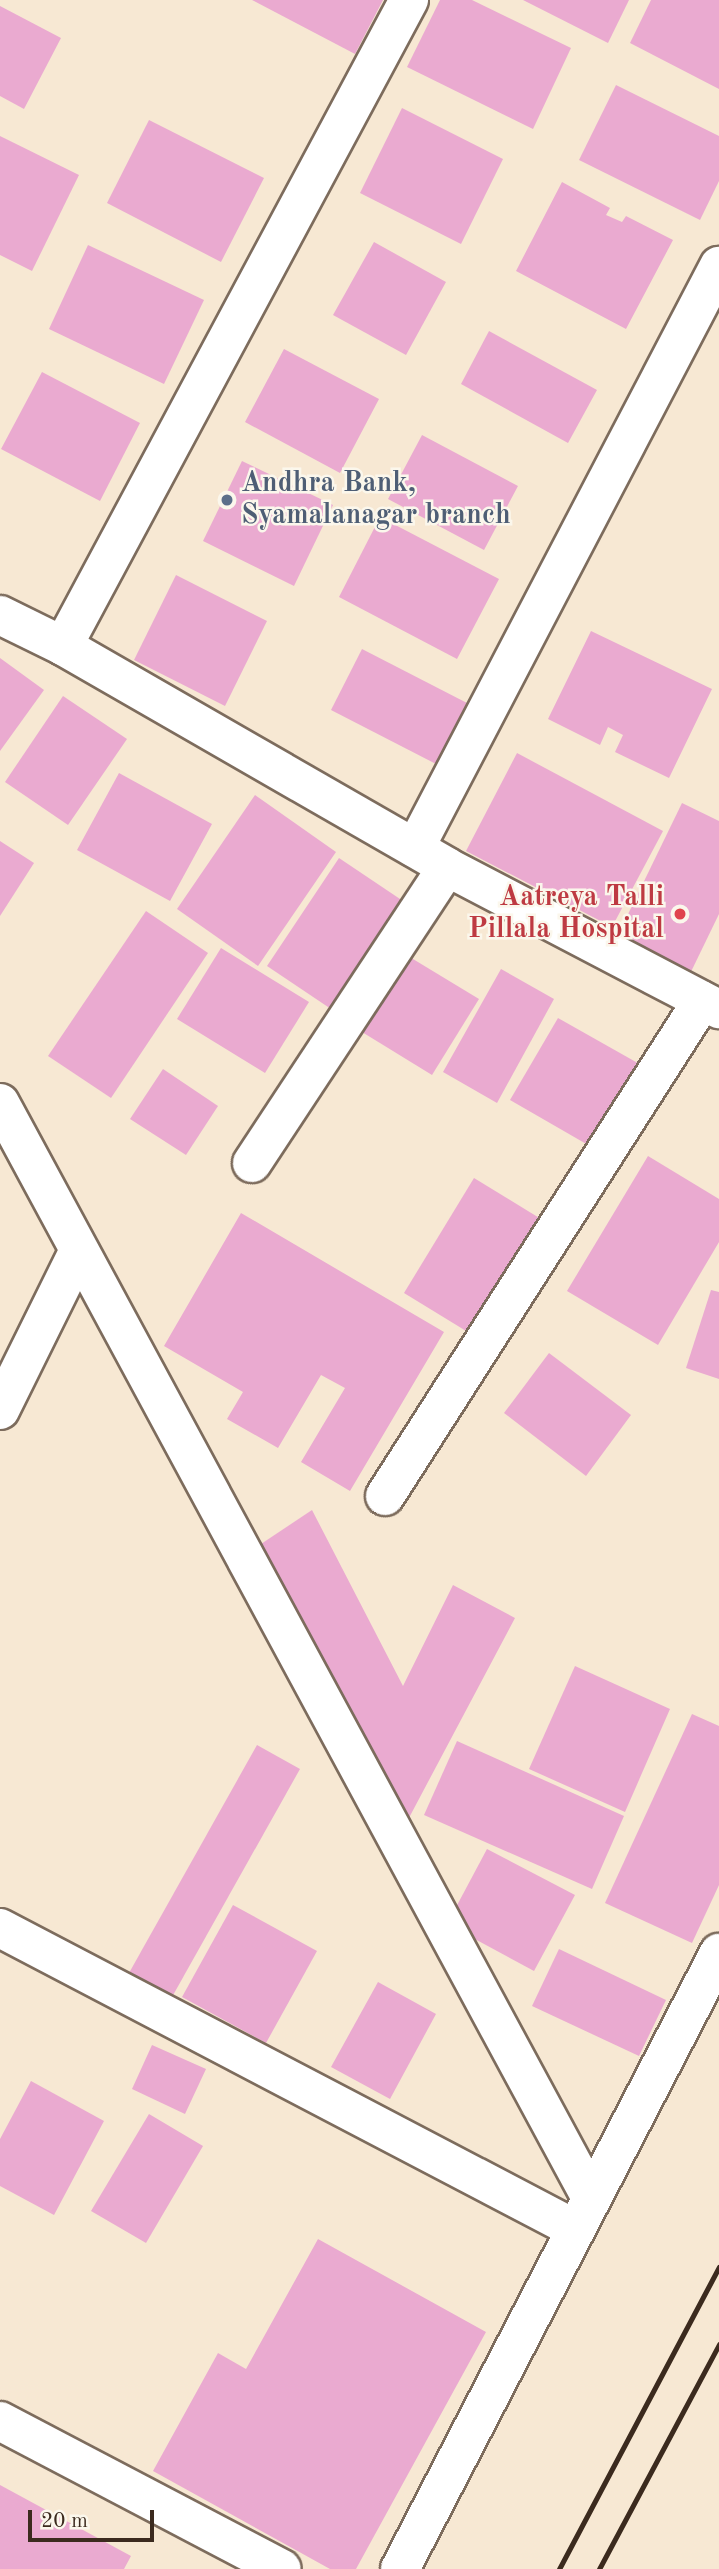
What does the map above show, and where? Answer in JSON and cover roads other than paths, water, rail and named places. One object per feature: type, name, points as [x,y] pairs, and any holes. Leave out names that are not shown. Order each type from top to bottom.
[{"type":"street","points":[[63,646],[408,0]]},
{"type":"street","points":[[252,1163],[431,858],[719,266]]},
{"type":"street","points":[[0,614],[63,646],[431,858],[711,1005],[385,1496]]},
{"type":"street","points":[[0,1103],[583,2214]]},
{"type":"street","points":[[0,1410],[78,1252]]},
{"type":"street","points":[[0,1928],[583,2214]]},
{"type":"street","points":[[400,2569],[719,1953]]},
{"type":"street","points":[[0,2421],[282,2569]]},
{"type":"railway","points":[[559,2569],[719,2267]]},
{"type":"railway","points":[[599,2569],[719,2344]]},
{"type":"place","name":"Andhra Bank, Syamalanagar branch","points":[[227,500]]},
{"type":"place","name":"Aatreya Talli Pillala Hospital","points":[[680,914]]}]
